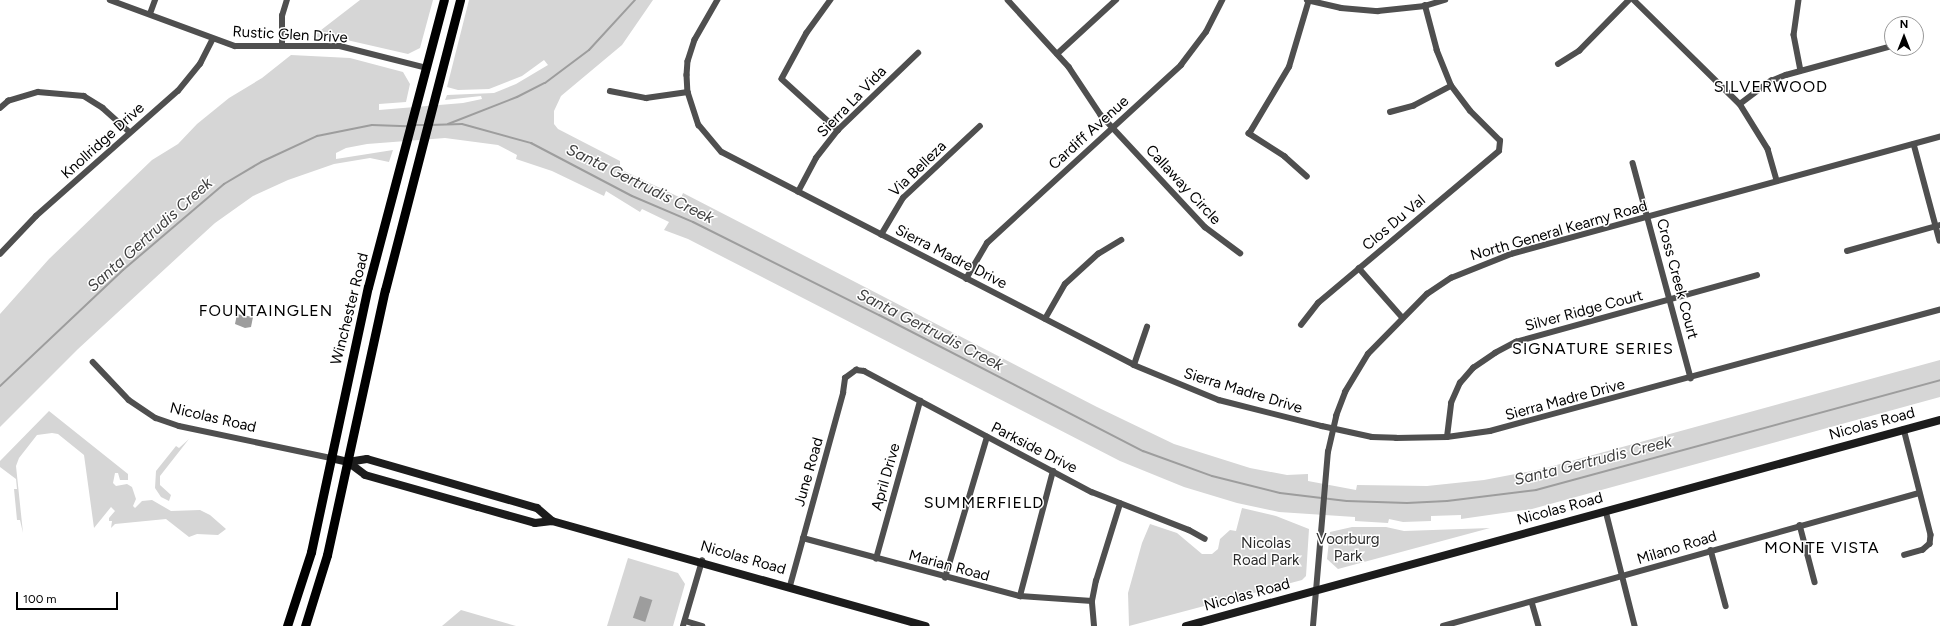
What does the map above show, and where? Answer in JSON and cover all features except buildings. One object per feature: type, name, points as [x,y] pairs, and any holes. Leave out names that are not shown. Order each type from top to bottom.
[{"type":"main road","name":"Winchester Road","points":[[287,626],[311,552],[366,294],[444,0]]},
{"type":"main road","name":"Winchester Road","points":[[305,626],[327,555],[385,290],[438,91],[460,0]]},
{"type":"main road","name":"Nicolas Road","points":[[1186,626],[1940,420]]},
{"type":"main road","name":"Nicolas Road","points":[[331,458],[348,462],[366,459],[537,508],[552,521]]},
{"type":"main road","name":"Nicolas Road","points":[[348,462],[365,475],[535,523],[552,521],[702,561],[926,626]]},
{"type":"street","name":"Rustic Glen Drive","points":[[110,0],[150,14],[212,40],[235,46],[340,46],[427,68]]},
{"type":"street","points":[[150,14],[155,0]]},
{"type":"street","points":[[282,46],[282,16],[287,0]]},
{"type":"street","name":"Sierra Madre Drive","points":[[718,0],[691,51],[688,61],[688,92],[699,125],[722,152],[1134,365],[1219,400],[1333,429],[1372,437],[1447,437],[1521,424],[1940,310]]},
{"type":"street","points":[[831,0],[807,33],[782,79],[838,130]]},
{"type":"street","name":"Callaway Circle","points":[[1008,0],[1057,54],[1095,108],[1113,128],[1205,227],[1240,253]]},
{"type":"street","points":[[1057,54],[1116,0]]},
{"type":"street","name":"Cardiff Avenue","points":[[966,279],[987,242],[1186,60],[1206,32],[1222,0]]},
{"type":"street","points":[[1307,177],[1285,157],[1249,134],[1289,67],[1308,0],[1360,10],[1399,10],[1425,6],[1445,0]]},
{"type":"street","points":[[1558,64],[1579,51],[1629,0]]},
{"type":"street","points":[[1634,0],[1740,104],[1768,149],[1777,181]]},
{"type":"street","points":[[1799,0],[1794,36],[1801,70]]},
{"type":"street","points":[[1390,112],[1413,106],[1451,86],[1437,51],[1425,6]]},
{"type":"street","name":"Knollridge Drive","points":[[0,254],[36,216],[178,91],[200,64],[212,40]]},
{"type":"street","points":[[1740,104],[1771,81],[1801,70],[1884,48]]},
{"type":"street","name":"Sierra La Vida","points":[[798,192],[816,158],[838,130],[918,53]]},
{"type":"street","name":"Clos Du Val","points":[[1301,325],[1318,303],[1499,151],[1500,141],[1473,115],[1451,86]]},
{"type":"street","points":[[610,91],[646,98],[688,92]]},
{"type":"street","points":[[0,108],[8,101],[38,92],[84,96],[103,108],[130,132]]},
{"type":"street","name":"Via Belleza","points":[[881,235],[903,198],[980,126]]},
{"type":"street","name":"North General Kearny Road","points":[[1313,626],[1326,476],[1333,429],[1345,392],[1355,372],[1402,317],[1439,286],[1479,265],[1777,181],[1940,137]]},
{"type":"street","points":[[1914,144],[1938,226],[1940,241]]},
{"type":"street","name":"Cross Creek Court","points":[[1633,163],[1691,378]]},
{"type":"street","points":[[1847,251],[1938,226]]},
{"type":"street","points":[[1045,319],[1065,284],[1098,254],[1121,240]]},
{"type":"street","points":[[1359,268],[1402,317]]},
{"type":"street","name":"Silver Ridge Court","points":[[1447,437],[1451,403],[1460,383],[1473,368],[1494,353],[1516,342],[1757,276]]},
{"type":"street","points":[[1134,365],[1147,327]]},
{"type":"street","name":"Nicolas Road","points":[[93,362],[129,400],[156,418],[178,426],[331,458]]},
{"type":"street","name":"Parkside Drive","points":[[856,370],[864,371],[987,437],[1120,504],[1189,530],[1205,539]]},
{"type":"street","name":"June Road","points":[[790,586],[843,393],[845,378],[856,370]]},
{"type":"street","name":"April Drive","points":[[876,558],[920,401]]},
{"type":"street","points":[[1904,429],[1919,493],[1931,535],[1930,544],[1923,550],[1905,555]]},
{"type":"street","points":[[945,578],[987,437]]},
{"type":"street","points":[[1020,596],[1053,471]]},
{"type":"street","name":"Milano Road","points":[[1446,626],[1711,550],[1919,493]]},
{"type":"street","points":[[1094,626],[1092,601],[1105,548],[1120,504]]},
{"type":"street","points":[[1606,511],[1635,626]]},
{"type":"street","points":[[1800,525],[1815,582]]},
{"type":"street","name":"Marian Road","points":[[803,538],[945,578],[1020,596],[1092,601]]},
{"type":"street","points":[[1711,550],[1726,606]]},
{"type":"street","points":[[702,561],[684,624],[702,626]]},
{"type":"street","points":[[1532,602],[1539,626]]},
{"type":"green space","points":[[360,0],[433,0],[420,48],[408,54],[338,38],[312,37]]},
{"type":"green space","points":[[469,0],[653,0],[622,45],[561,96],[554,111],[554,124],[558,129],[620,161],[620,169],[681,198],[683,193],[1097,407],[1174,444],[1250,468],[1287,475],[1308,474],[1308,481],[1356,490],[1357,485],[1427,486],[1484,480],[1542,469],[1940,360],[1940,397],[1532,509],[1461,519],[1461,515],[1431,516],[1431,521],[1403,522],[1389,519],[1388,523],[1355,521],[1355,517],[1279,512],[1237,503],[1184,487],[1120,461],[688,239],[664,230],[669,222],[642,209],[640,212],[606,191],[604,196],[552,171],[516,159],[517,155],[498,145],[445,138],[367,144],[346,148],[336,153],[336,159],[393,150],[389,162],[370,158],[334,164],[288,180],[253,196],[215,223],[192,244],[78,349],[0,427],[0,314],[49,259],[152,160],[178,144],[197,124],[229,98],[262,78],[291,55],[350,58],[403,72],[410,84],[406,102],[379,104],[379,110],[463,103],[482,99],[481,96],[445,100],[447,95],[494,93],[516,84],[548,65],[544,60],[522,76],[489,89],[458,90],[447,87]]},
{"type":"green space","points":[[49,411],[128,474],[128,480],[120,480],[118,473],[115,473],[113,483],[116,486],[127,484],[132,487],[136,499],[133,506],[135,508],[142,501],[152,500],[171,511],[200,510],[210,515],[226,529],[218,535],[197,534],[189,537],[166,519],[115,524],[111,528],[112,521],[109,521],[109,518],[115,511],[111,507],[94,528],[84,455],[58,434],[52,433],[37,435],[19,458],[16,466],[23,533],[20,520],[17,520],[14,489],[17,489],[16,479],[0,467],[0,461]]},
{"type":"green space","points":[[189,439],[160,476],[160,485],[171,495],[169,501],[161,497],[155,488],[156,471],[176,446],[179,448]]},
{"type":"green space","name":"Nicolas Road Park","points":[[1242,508],[1276,516],[1309,529],[1306,576],[1302,580],[1129,626],[1128,593],[1142,543],[1150,524],[1177,533],[1202,554],[1212,554],[1218,549],[1220,539],[1230,530],[1236,531]]},
{"type":"green space","name":"Voorburg Park","points":[[1352,527],[1386,527],[1404,531],[1490,528],[1338,569],[1327,559],[1330,532]]},
{"type":"green space","points":[[628,558],[678,573],[685,584],[673,626],[607,626]]},
{"type":"green space","points":[[461,610],[516,626],[442,626]]},
{"type":"shaded area","points":[[237,314],[253,317],[251,327],[245,328],[235,324]]},
{"type":"shaded area","points":[[640,596],[652,600],[645,622],[633,618]]},
{"type":"waterway","points":[[448,124],[517,97],[545,83],[589,50],[635,0]]},
{"type":"waterway","name":"Santa Gertrudis Creek","points":[[430,125],[462,124],[531,143],[632,196],[693,222],[879,315],[1143,451],[1212,476],[1280,493],[1347,501],[1407,503],[1447,501],[1536,490],[1940,380]]},
{"type":"waterway","name":"Santa Gertrudis Creek","points":[[0,386],[123,270],[224,184],[261,162],[317,136],[372,125],[407,126]]},
{"type":"waterway","name":"Santa Gertrudis Creek","points":[[414,125],[425,125]]},
{"type":"district","name":"SILVERWOOD","points":[[1771,87]]},
{"type":"district","name":"FOUNTAINGLEN","points":[[266,311]]},
{"type":"district","name":"SIGNATURE SERIES","points":[[1593,349]]},
{"type":"district","name":"SUMMERFIELD","points":[[984,503]]},
{"type":"district","name":"MONTE VISTA","points":[[1822,548]]}]
